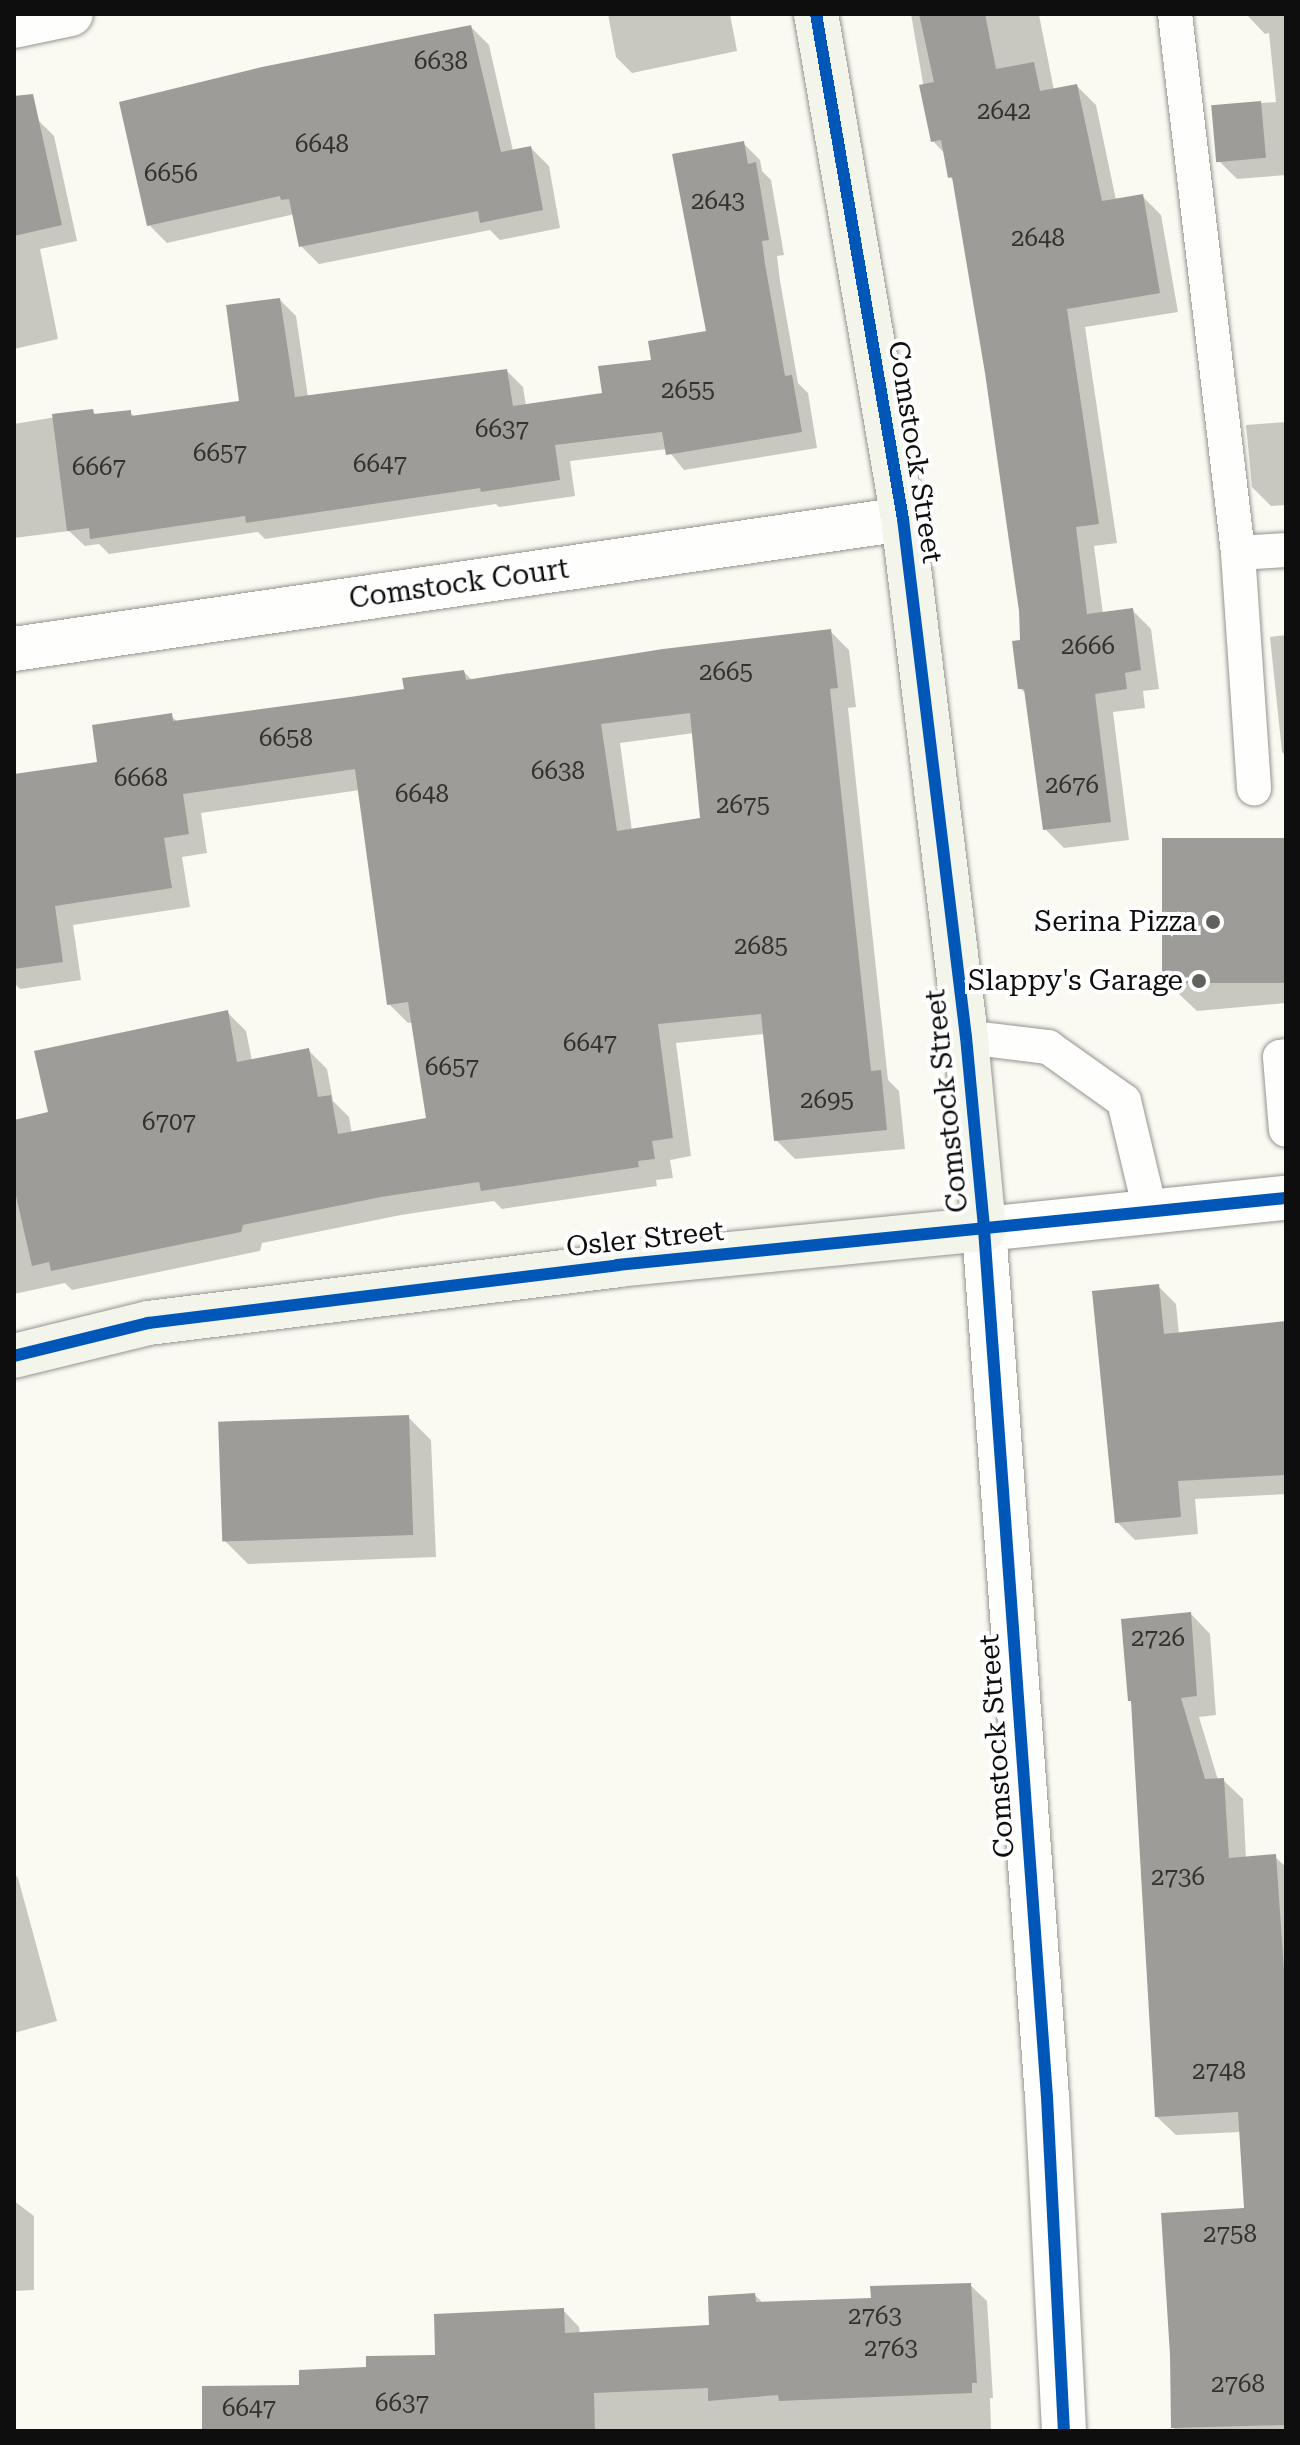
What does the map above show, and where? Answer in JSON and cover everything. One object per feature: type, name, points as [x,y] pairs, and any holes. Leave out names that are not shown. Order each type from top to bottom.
[{"type":"street","points":[[14,26],[71,14]]},
{"type":"street","name":"Comstock Street","points":[[816,14],[903,519],[966,1037],[984,1229],[1046,2081],[1064,2431]]},
{"type":"street","name":"Comstock Court","points":[[14,649],[903,519]]},
{"type":"street","name":"Osler Street","points":[[14,1356],[148,1323],[617,1265],[1286,1198]]},
{"type":"lane","points":[[1175,14],[1238,553],[1254,788]]},
{"type":"lane","points":[[1238,553],[1286,550]]},
{"type":"lane","points":[[966,1037],[1048,1047],[1124,1101],[1150,1210]]},
{"type":"lane","points":[[1286,1056],[1280,1057],[1286,1130]]},
{"type":"building","points":[[919,14],[985,14],[996,69],[1034,62],[1040,91],[1077,84],[1102,201],[1143,194],[1160,293],[1067,309],[1099,524],[1076,527],[1087,614],[1133,608],[1141,670],[1125,673],[1127,689],[1095,694],[1111,822],[1043,830],[1024,689],[1018,689],[1012,641],[1020,640],[1019,611],[985,373],[952,177],[948,178],[941,140],[931,142],[919,85],[934,82]]},
{"type":"building","points":[[471,25],[501,152],[531,146],[543,210],[480,223],[478,211],[299,247],[289,199],[281,200],[280,196],[147,226],[119,102],[262,67]]},
{"type":"building","points":[[33,94],[62,225],[14,236],[14,96]]},
{"type":"building","points":[[1261,101],[1266,158],[1216,162],[1211,105]]},
{"type":"building","points":[[744,141],[748,164],[756,162],[769,240],[762,241],[765,264],[785,376],[792,375],[802,432],[666,455],[662,432],[555,445],[560,480],[481,492],[480,488],[246,523],[245,516],[90,539],[89,528],[67,531],[52,414],[93,409],[94,414],[131,410],[131,416],[239,401],[226,305],[280,298],[295,397],[507,369],[513,406],[602,393],[598,366],[651,360],[648,341],[706,331],[672,154]]},
{"type":"building","points":[[831,629],[838,688],[830,689],[871,1071],[881,1070],[887,1130],[774,1141],[761,1014],[658,1024],[673,1138],[652,1141],[655,1159],[638,1161],[639,1167],[481,1191],[479,1182],[381,1197],[243,1225],[241,1232],[51,1271],[49,1262],[32,1266],[14,1187],[14,1120],[48,1112],[34,1051],[228,1010],[237,1062],[309,1048],[318,1097],[331,1095],[338,1134],[426,1118],[408,1002],[387,1005],[355,769],[183,794],[189,834],[164,838],[172,888],[55,906],[63,962],[14,969],[14,774],[97,762],[92,725],[172,713],[173,721],[404,689],[402,678],[464,670],[466,680],[663,649]],"holes":[[[690,713],[700,818],[617,831],[601,724]]]},
{"type":"building","points":[[1162,838],[1286,838],[1286,983],[1162,983]]},
{"type":"building","points":[[1159,1284],[1164,1334],[1286,1321],[1286,1475],[1178,1481],[1181,1517],[1115,1523],[1092,1291]]},
{"type":"building","points":[[409,1415],[413,1535],[222,1542],[218,1422]]},
{"type":"building","points":[[1191,1612],[1197,1696],[1181,1698],[1205,1779],[1224,1778],[1229,1858],[1276,1854],[1286,2000],[1286,2425],[1171,2428],[1161,2213],[1244,2208],[1238,2112],[1155,2117],[1131,1701],[1128,1701],[1121,1619]]},
{"type":"building","points":[[971,2283],[977,2383],[972,2383],[972,2393],[779,2401],[778,2395],[708,2401],[708,2388],[594,2393],[595,2431],[202,2431],[202,2386],[299,2385],[299,2370],[366,2367],[366,2356],[435,2355],[434,2314],[564,2308],[565,2333],[709,2325],[708,2296],[755,2293],[756,2302],[871,2298],[870,2286]]},
{"type":"cycle path","points":[[816,14],[903,519],[966,1037],[984,1229],[1047,2097],[1064,2431]]},
{"type":"cycle path","points":[[14,1356],[148,1323],[617,1265],[1286,1198]]},
{"type":"place","name":"Serina Pizza","points":[[1213,922]]},
{"type":"place","name":"Slappy's Garage","points":[[1199,981]]}]
